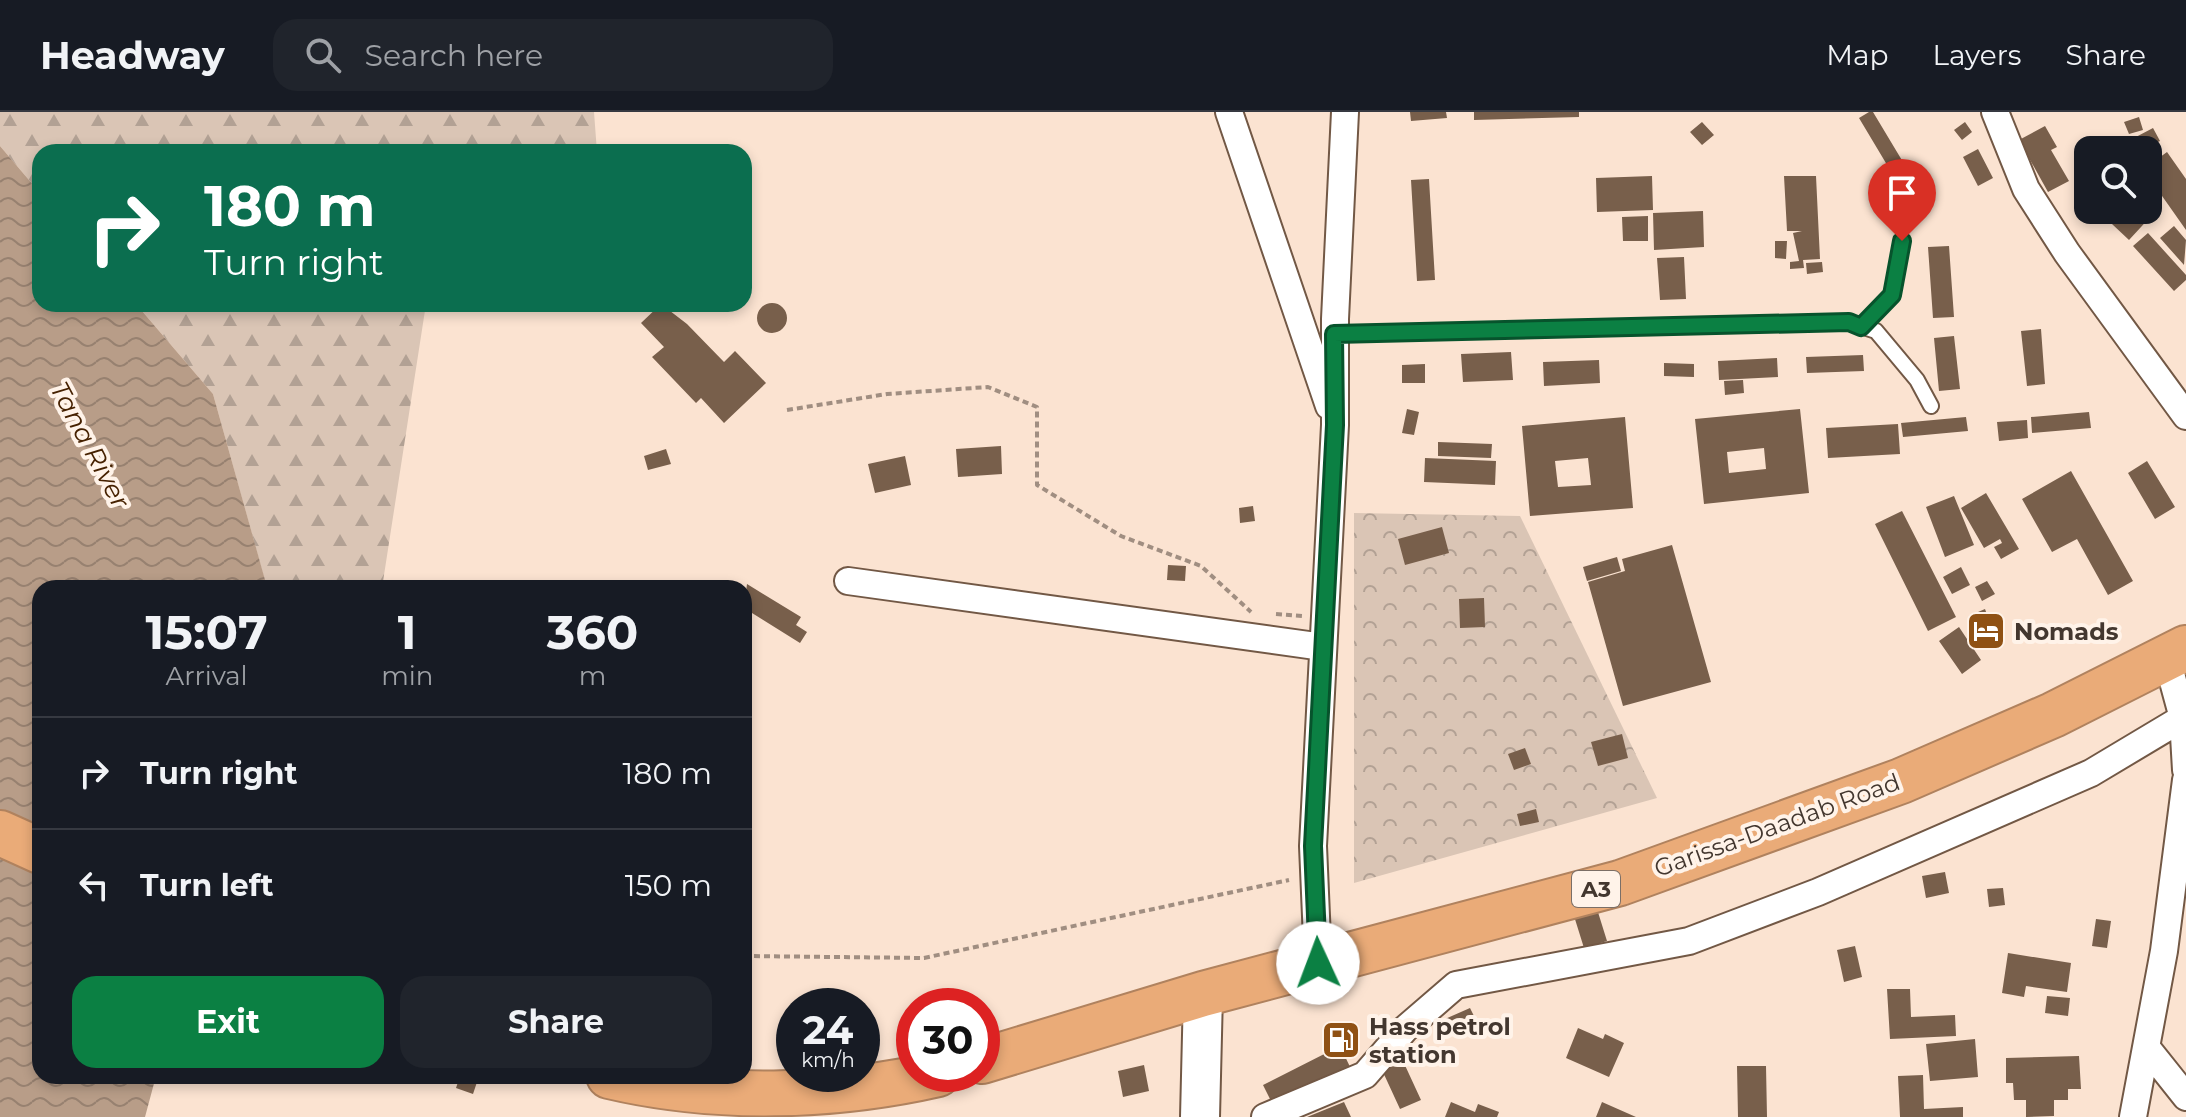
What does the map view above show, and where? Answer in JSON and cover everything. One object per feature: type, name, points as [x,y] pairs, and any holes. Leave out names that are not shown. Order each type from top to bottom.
[{"type":"highway","name":"Garissa-Daadab Road","points":[[1000,1056],[1203,994],[1620,883],[1820,812],[2053,715],[2177,654]]},
{"type":"highway","points":[[0,833],[32,847]]},
{"type":"highway","points":[[642,1084],[658,1088],[792,1093],[896,1079]]},
{"type":"street","points":[[1229,112],[1335,425]]},
{"type":"street","points":[[1318,963],[1314,875],[1335,425],[1334,334],[1345,112]]},
{"type":"street","points":[[1995,112],[2026,189],[2059,240],[2186,416]]},
{"type":"street","points":[[848,581],[1323,647]]},
{"type":"street","points":[[2177,654],[2186,770]]},
{"type":"street","points":[[1265,1117],[1365,1075],[1405,1029],[1456,985],[1689,941],[1818,892],[2091,773],[2183,718]]},
{"type":"street","points":[[2133,1117],[2147,1048],[2186,780]]},
{"type":"street","points":[[1200,1117],[1203,994]]},
{"type":"street","points":[[2147,1048],[2186,1097]]},
{"type":"lane","points":[[1861,327],[1892,295],[1902,241]]},
{"type":"lane","points":[[1334,334],[1834,323],[1876,331],[1917,380],[1931,406]]},
{"type":"path","points":[[787,410],[887,394],[988,387],[1037,407],[1037,485],[1121,536],[1201,566],[1250,612],[1325,617]]},
{"type":"path","points":[[752,956],[924,958],[1314,875]]},
{"type":"green space","points":[[0,112],[594,112],[596,144],[32,144],[32,184],[0,146]]},
{"type":"green space","points":[[143,312],[425,312],[383,580],[265,580],[213,394]]},
{"type":"green space","points":[[1354,513],[1520,516],[1657,798],[1354,883]]},
{"type":"water","name":"Tana River","points":[[0,146],[32,184],[32,312],[143,312],[213,394],[265,580],[32,580],[32,1084],[154,1084],[145,1117],[0,1117]]},
{"type":"building","points":[[1410,112],[1446,112],[1447,118],[1411,121]]},
{"type":"building","points":[[1474,112],[1579,112],[1579,117],[1474,120]]},
{"type":"building","points":[[1873,112],[1927,202],[1914,210],[1859,118]]},
{"type":"building","points":[[2139,117],[2143,130],[2129,134],[2124,122]]},
{"type":"building","points":[[1702,122],[1714,135],[1702,145],[1690,132]]},
{"type":"building","points":[[1965,122],[1972,132],[1962,140],[1954,130]]},
{"type":"building","points":[[2045,126],[2057,147],[2051,150],[2069,181],[2048,192],[2019,140]]},
{"type":"building","points":[[2153,128],[2157,136],[2138,136]]},
{"type":"building","points":[[1978,149],[1993,178],[1978,186],[1963,157]]},
{"type":"building","points":[[2167,152],[2186,179],[2186,230],[2162,196],[2162,156]]},
{"type":"building","points":[[1652,176],[1653,210],[1597,212],[1596,178]]},
{"type":"building","points":[[1784,176],[1816,176],[1820,259],[1803,260],[1804,268],[1790,269],[1790,262],[1799,261],[1793,233],[1802,231],[1787,231]]},
{"type":"building","points":[[1429,179],[1435,280],[1417,281],[1411,180]]},
{"type":"building","points":[[1703,211],[1704,247],[1654,250],[1653,213]]},
{"type":"building","points":[[1648,216],[1648,241],[1623,241],[1622,217]]},
{"type":"building","points":[[2112,224],[2144,224],[2129,240]]},
{"type":"building","points":[[2174,226],[2186,240],[2184,265],[2160,238]]},
{"type":"building","points":[[2148,233],[2186,275],[2186,280],[2174,291],[2133,246]]},
{"type":"building","points":[[1775,241],[1787,241],[1786,259],[1775,258]]},
{"type":"building","points":[[1949,246],[1954,317],[1933,318],[1928,247]]},
{"type":"building","points":[[1684,257],[1686,299],[1660,300],[1657,258]]},
{"type":"building","points":[[1822,262],[1823,272],[1807,274],[1806,263]]},
{"type":"building","points":[[772,303],[783,307],[787,318],[783,329],[772,333],[761,329],[757,318],[761,307]]},
{"type":"building","points":[[653,312],[671,312],[724,362],[735,351],[766,383],[724,423],[701,398],[696,403],[652,357],[664,347],[641,323]]},
{"type":"building","points":[[2041,329],[2045,384],[2027,386],[2021,331]]},
{"type":"building","points":[[1954,336],[1960,389],[1939,391],[1934,338]]},
{"type":"building","points":[[1511,352],[1513,380],[1463,382],[1461,354]]},
{"type":"building","points":[[1863,355],[1864,371],[1807,373],[1806,357]]},
{"type":"building","points":[[1777,358],[1778,377],[1719,380],[1718,361]]},
{"type":"building","points":[[1599,360],[1600,383],[1544,386],[1543,362]]},
{"type":"building","points":[[1664,363],[1694,364],[1694,377],[1664,376]]},
{"type":"building","points":[[1425,364],[1425,383],[1402,383],[1402,365]]},
{"type":"building","points":[[1743,380],[1744,393],[1725,395],[1724,381]]},
{"type":"building","points":[[1407,409],[1419,412],[1414,435],[1402,433]]},
{"type":"building","points":[[1800,409],[1809,493],[1704,504],[1695,419]],"holes":[[[1764,448],[1766,469],[1729,473],[1727,452]]]},
{"type":"building","points":[[2089,412],[2091,428],[2032,433],[2031,417]]},
{"type":"building","points":[[1625,417],[1633,508],[1530,516],[1522,426]],"holes":[[[1588,458],[1591,485],[1558,487],[1555,461]]]},
{"type":"building","points":[[1966,417],[1968,431],[1903,437],[1901,423]]},
{"type":"building","points":[[2027,420],[2028,438],[1999,441],[1997,422]]},
{"type":"building","points":[[1898,424],[1900,454],[1828,458],[1826,428]]},
{"type":"building","points":[[1438,442],[1492,444],[1491,458],[1438,456]]},
{"type":"building","points":[[1001,446],[1002,474],[958,477],[956,449]]},
{"type":"building","points":[[666,449],[671,464],[648,470],[644,456]]},
{"type":"building","points":[[905,456],[911,485],[875,493],[868,464]]},
{"type":"building","points":[[1425,458],[1496,461],[1495,485],[1424,482]]},
{"type":"building","points":[[2147,461],[2175,507],[2155,519],[2128,473]]},
{"type":"building","points":[[2071,471],[2133,581],[2108,595],[2077,539],[2052,552],[2022,499]]},
{"type":"building","points":[[1986,493],[2019,549],[2001,559],[1994,547],[2002,543],[2000,539],[1984,548],[1961,508]]},
{"type":"building","points":[[1954,496],[1974,545],[1945,557],[1926,507]]},
{"type":"building","points":[[1253,506],[1255,521],[1240,523],[1239,508]]},
{"type":"building","points":[[1902,511],[1956,617],[1928,631],[1875,524]]},
{"type":"building","points":[[1442,527],[1449,553],[1405,565],[1398,539]]},
{"type":"building","points":[[1672,545],[1711,682],[1623,706],[1588,582],[1625,571],[1622,559]]},
{"type":"building","points":[[1617,557],[1621,571],[1587,581],[1583,567]]},
{"type":"building","points":[[1168,565],[1186,566],[1185,581],[1167,580]]},
{"type":"building","points":[[1961,567],[1970,585],[1952,594],[1943,577]]},
{"type":"building","points":[[1987,581],[1995,594],[1982,601],[1975,587]]},
{"type":"building","points":[[752,587],[801,617],[796,625],[807,632],[800,643],[752,613]]},
{"type":"building","points":[[1484,598],[1485,627],[1460,628],[1459,599]]},
{"type":"building","points":[[1985,609],[1996,640],[1982,646],[1971,615]]},
{"type":"building","points":[[1959,627],[1981,660],[1962,674],[1939,641]]},
{"type":"building","points":[[1622,734],[1628,758],[1598,766],[1591,742]]},
{"type":"building","points":[[1525,748],[1531,764],[1514,770],[1508,754]]},
{"type":"building","points":[[1536,809],[1539,822],[1520,826],[1517,814]]},
{"type":"building","points":[[1945,872],[1949,893],[1926,898],[1922,876]]},
{"type":"building","points":[[2003,888],[2005,905],[1989,907],[1987,889]]},
{"type":"building","points":[[1597,909],[1607,941],[1584,948],[1574,916]]},
{"type":"building","points":[[2096,919],[2111,921],[2107,948],[2092,946]]},
{"type":"building","points":[[1855,946],[1862,977],[1844,982],[1837,950]]},
{"type":"building","points":[[2008,953],[2071,963],[2067,992],[2026,986],[2024,997],[2002,993]]},
{"type":"building","points":[[1887,989],[1910,989],[1911,1017],[1955,1015],[1956,1036],[1890,1039]]},
{"type":"building","points":[[2047,996],[2070,998],[2068,1016],[2045,1013]]},
{"type":"building","points":[[1470,1008],[1478,1024],[1453,1036],[1445,1019]]},
{"type":"building","points":[[1578,1028],[1603,1039],[1605,1034],[1624,1043],[1609,1077],[1566,1058]]},
{"type":"building","points":[[1975,1039],[1978,1077],[1930,1081],[1926,1044]]},
{"type":"building","points":[[1340,1046],[1352,1071],[1275,1109],[1263,1085]]},
{"type":"building","points":[[2079,1056],[2081,1089],[2068,1089],[2068,1100],[2054,1100],[2054,1116],[2026,1117],[2026,1100],[2014,1100],[2013,1083],[2006,1083],[2006,1058]]},
{"type":"building","points":[[1403,1061],[1421,1100],[1400,1109],[1382,1070]]},
{"type":"building","points":[[1144,1065],[1149,1091],[1123,1097],[1118,1071]]},
{"type":"building","points":[[1737,1066],[1766,1066],[1767,1117],[1738,1117]]},
{"type":"building","points":[[1923,1075],[1924,1109],[1963,1107],[1963,1117],[1900,1117],[1898,1076]]},
{"type":"building","points":[[457,1084],[476,1084],[473,1094],[456,1088]]},
{"type":"building","points":[[1344,1102],[1351,1117],[1307,1117]]},
{"type":"building","points":[[1451,1102],[1475,1112],[1478,1104],[1499,1112],[1497,1117],[1445,1117]]},
{"type":"building","points":[[1602,1102],[1636,1117],[1596,1117]]},
{"type":"place","name":"Nomads","points":[[1986,631]]},
{"type":"place","name":"Hass petrol station","points":[[1341,1040]]},
{"type":"route","points":[[1318,963],[1313,846],[1335,425],[1334,334],[1849,322],[1861,327],[1892,295],[1902,241]]}]
